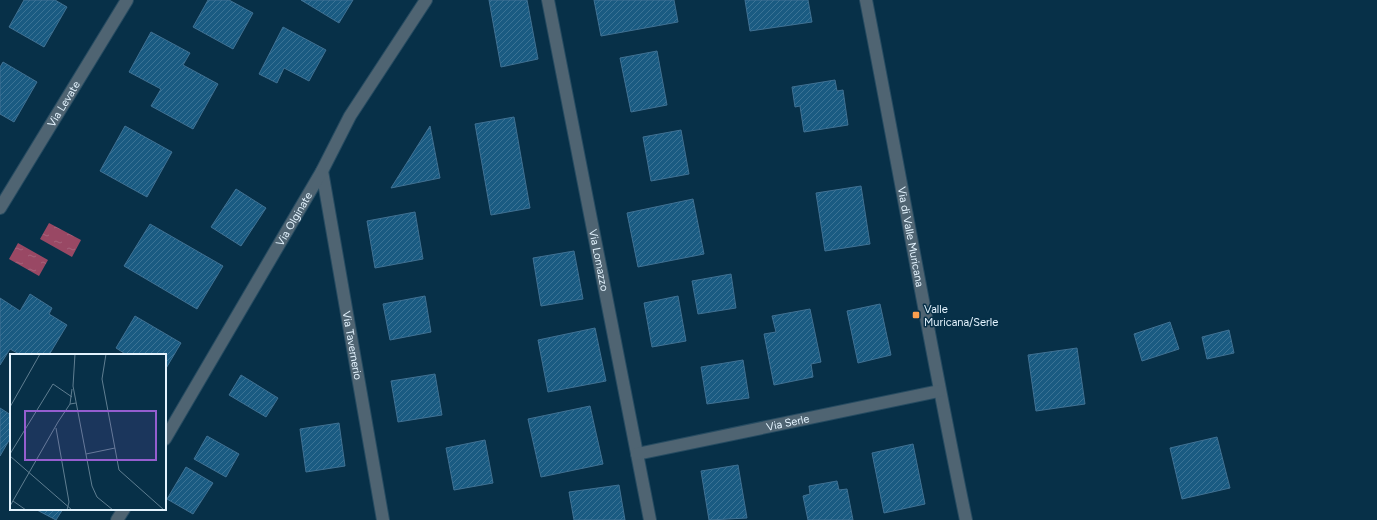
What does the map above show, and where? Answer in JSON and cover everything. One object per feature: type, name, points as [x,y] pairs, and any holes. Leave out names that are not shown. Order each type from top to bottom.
[{"type":"street","name":"Via Levate","points":[[0,208],[127,0]]},
{"type":"street","name":"Via Olginate","points":[[166,437],[322,171],[350,116],[426,0]]},
{"type":"street","name":"Via Lomazzo","points":[[548,0],[650,520]]},
{"type":"street","name":"Via di Valle Muricana","points":[[866,0],[900,171],[939,391],[966,520]]},
{"type":"street","name":"Via Tavernerio","points":[[322,171],[383,520]]},
{"type":"street","name":"Via Serle","points":[[637,454],[939,391]]},
{"type":"street","points":[[118,520],[123,510]]},
{"type":"water","points":[[49,223],[81,240],[72,257],[40,239]]},
{"type":"water","points":[[18,243],[48,260],[39,276],[9,259]]},
{"type":"building","points":[[24,0],[55,0],[67,7],[44,47],[9,27]]},
{"type":"building","points":[[208,0],[229,0],[253,13],[233,49],[193,27]]},
{"type":"building","points":[[301,0],[353,0],[339,23]]},
{"type":"building","points":[[489,0],[527,0],[538,59],[501,67]]},
{"type":"building","points":[[594,0],[674,0],[678,22],[601,36]]},
{"type":"building","points":[[745,0],[808,0],[812,22],[750,31]]},
{"type":"building","points":[[283,27],[326,50],[309,81],[284,68],[277,83],[259,74]]},
{"type":"building","points":[[151,32],[190,53],[183,65],[218,84],[193,129],[151,106],[161,89],[129,72]]},
{"type":"building","points":[[657,51],[667,105],[631,112],[620,58]]},
{"type":"building","points":[[3,62],[37,82],[14,122],[0,114],[0,67]]},
{"type":"building","points":[[835,80],[837,91],[843,90],[848,125],[804,132],[800,106],[795,107],[792,87]]},
{"type":"building","points":[[514,117],[530,208],[491,215],[475,124]]},
{"type":"building","points":[[125,126],[172,152],[147,197],[100,171]]},
{"type":"building","points":[[430,126],[440,178],[391,188]]},
{"type":"building","points":[[681,130],[689,174],[651,181],[643,137]]},
{"type":"building","points":[[861,186],[870,244],[825,251],[816,193]]},
{"type":"building","points":[[236,189],[266,208],[241,246],[211,227]]},
{"type":"building","points":[[693,199],[704,254],[638,267],[627,213]]},
{"type":"building","points":[[415,212],[423,259],[375,268],[367,221]]},
{"type":"building","points":[[150,224],[223,266],[197,309],[124,266]]},
{"type":"building","points":[[574,251],[583,299],[541,306],[533,258]]},
{"type":"building","points":[[731,274],[736,308],[698,314],[692,281]]},
{"type":"building","points":[[30,294],[52,308],[49,314],[67,325],[50,354],[19,354],[10,349],[0,365],[0,298],[20,311]]},
{"type":"building","points":[[425,296],[431,332],[390,340],[383,304]]},
{"type":"building","points":[[678,296],[686,341],[652,347],[644,303]]},
{"type":"building","points":[[880,304],[891,355],[858,363],[847,311]]},
{"type":"building","points":[[810,309],[821,362],[811,364],[813,377],[774,385],[764,334],[776,332],[772,316]]},
{"type":"building","points":[[135,316],[181,343],[166,368],[166,354],[125,354],[116,348]]},
{"type":"building","points":[[1170,322],[1179,349],[1142,361],[1134,334]]},
{"type":"building","points":[[595,328],[606,381],[548,392],[538,340]]},
{"type":"building","points":[[1229,330],[1234,353],[1207,359],[1202,337]]},
{"type":"building","points":[[1077,348],[1085,404],[1036,411],[1028,355]]},
{"type":"building","points":[[743,360],[749,398],[707,404],[701,367]]},
{"type":"building","points":[[435,374],[442,415],[398,422],[391,381]]},
{"type":"building","points":[[241,375],[278,398],[266,417],[229,395]]},
{"type":"building","points":[[590,406],[603,464],[541,477],[528,419]]},
{"type":"building","points":[[0,408],[10,414],[10,439],[0,456]]},
{"type":"building","points":[[339,423],[345,466],[306,472],[300,429]]},
{"type":"building","points":[[207,436],[239,454],[226,477],[194,459]]},
{"type":"building","points":[[1217,437],[1230,488],[1182,499],[1170,448]]},
{"type":"building","points":[[485,440],[493,483],[454,490],[446,448]]},
{"type":"building","points":[[913,444],[925,504],[884,513],[872,453]]},
{"type":"building","points":[[738,465],[747,518],[709,520],[701,471]]},
{"type":"building","points":[[186,467],[213,483],[193,514],[167,499]]},
{"type":"building","points":[[837,481],[839,490],[847,489],[853,520],[808,520],[803,496],[810,494],[809,486]]},
{"type":"building","points":[[619,485],[625,520],[574,520],[569,492]]},
{"type":"building","points":[[37,510],[62,510],[56,520]]},
{"type":"place","name":"Valle Muricana/Serle","points":[[916,315]]}]
